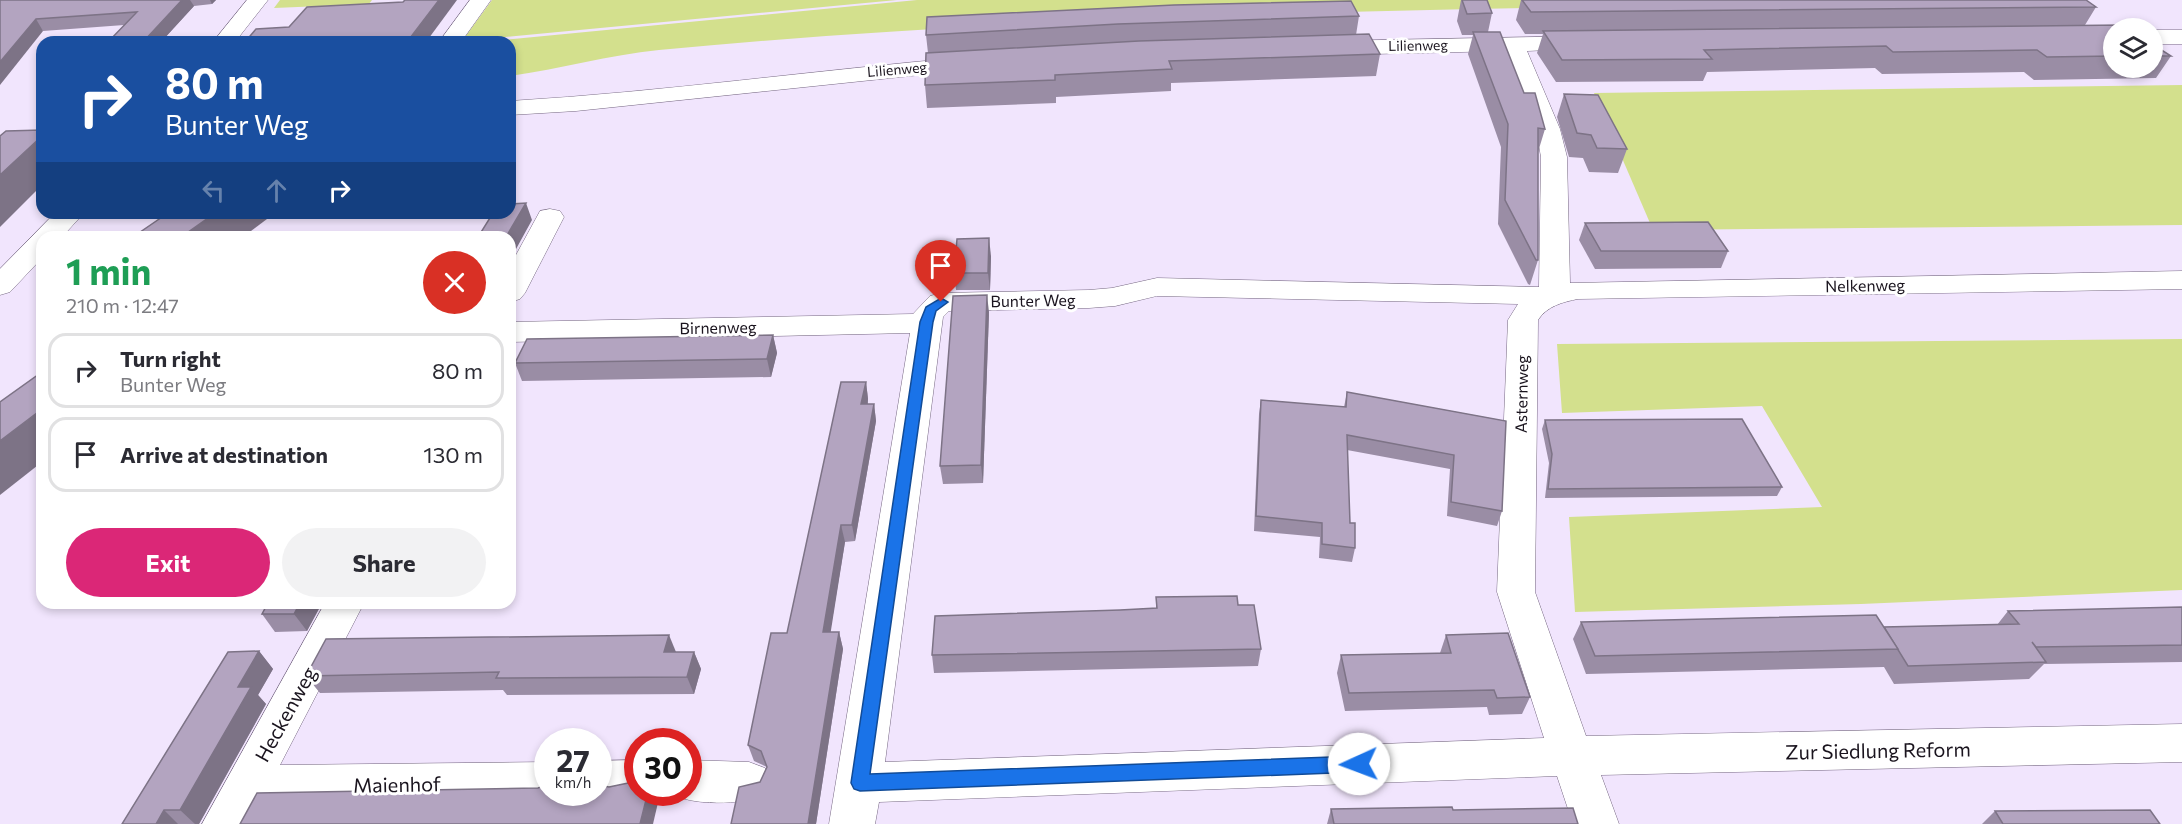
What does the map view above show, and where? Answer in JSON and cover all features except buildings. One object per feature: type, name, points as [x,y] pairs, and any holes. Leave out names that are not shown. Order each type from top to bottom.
[{"type":"street","points":[[229,36],[258,0]]},
{"type":"street","points":[[454,36],[481,0]]},
{"type":"street","points":[[2163,37],[2182,37]]},
{"type":"street","name":"Lilienweg","points":[[1312,48],[1607,43]]},
{"type":"street","points":[[1513,44],[1548,129],[1554,157],[1557,272],[1549,296]]},
{"type":"street","name":"Lilienweg","points":[[516,108],[576,104],[860,73],[992,62]]},
{"type":"street","points":[[516,282],[550,217]]},
{"type":"street","points":[[53,231],[64,219]]},
{"type":"street","points":[[0,286],[36,248]]},
{"type":"street","name":"Nelkenweg","points":[[1549,296],[1578,290],[2182,280]]},
{"type":"street","name":"Bunter Weg","points":[[926,322],[933,307],[948,300],[1089,299],[1115,297],[1139,289],[1157,287],[1549,296]]},
{"type":"street","name":"Asternweg","points":[[1549,296],[1530,309],[1522,320],[1516,592],[1522,615],[1574,756],[1596,824]]},
{"type":"street","points":[[852,824],[860,783],[926,322]]},
{"type":"street","name":"Birnenweg","points":[[516,332],[926,322]]},
{"type":"street","name":"Heckenweg","points":[[225,824],[342,609]]},
{"type":"street","name":"Zur Siedlung Reform","points":[[860,783],[1574,756],[2182,743]]},
{"type":"street","points":[[702,780],[749,782]]},
{"type":"street","name":"Maienhof","points":[[246,786],[534,782]]},
{"type":"green space","points":[[280,0],[372,0],[369,4],[274,8]]},
{"type":"green space","points":[[492,0],[897,0],[515,36],[466,36]]},
{"type":"green space","points":[[917,0],[2011,0],[1334,12],[996,25],[659,50],[516,75],[516,39]]},
{"type":"green space","points":[[2182,85],[2182,225],[1653,230],[1594,93]]},
{"type":"green space","points":[[2182,339],[2182,590],[1861,604],[1575,612],[1569,517],[1822,507],[1762,406],[1562,413],[1557,344]]},
{"type":"route","points":[[941,302],[931,309],[926,322],[860,783],[1359,764]]}]
